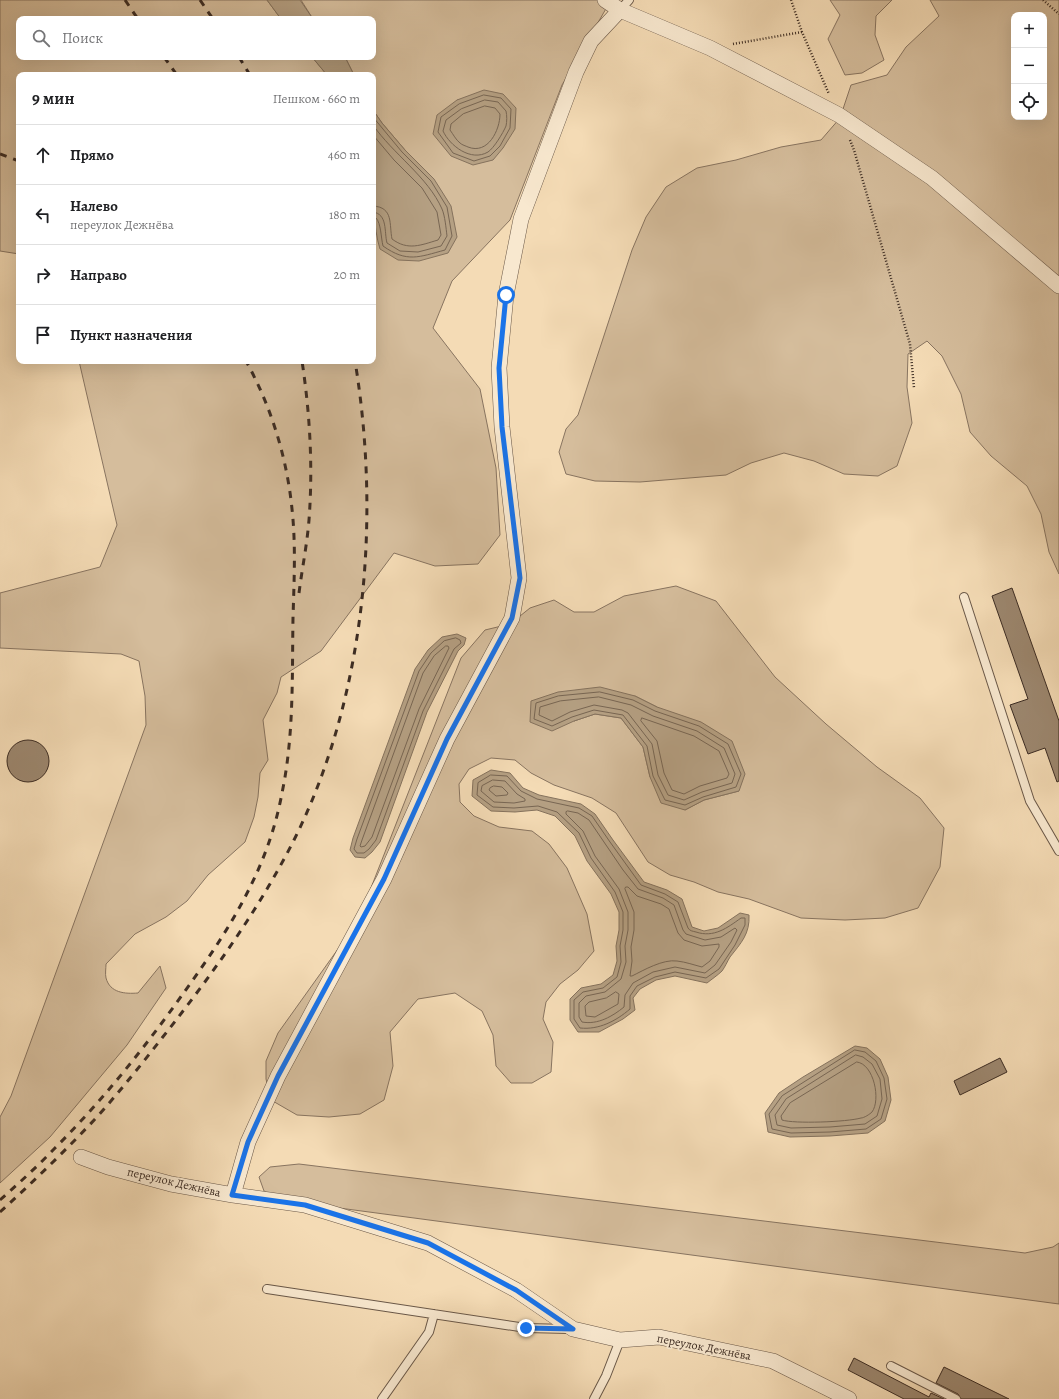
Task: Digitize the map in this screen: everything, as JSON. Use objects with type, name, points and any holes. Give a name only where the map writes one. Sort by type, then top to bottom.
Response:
[{"type":"street","points":[[605,0],[624,5],[839,115],[932,178],[1059,286]]},
{"type":"street","points":[[232,1195],[248,1142],[278,1076],[384,879],[447,739],[512,618],[520,578],[502,427],[499,368],[506,295],[521,219],[576,72],[591,41],[624,5]]},
{"type":"street","name":"переулок Дежнёва","points":[[81,1157],[108,1167],[171,1184],[232,1195],[305,1205],[428,1243],[516,1290],[573,1329],[620,1340],[659,1337],[773,1361],[849,1399]]},
{"type":"lane","points":[[964,597],[1030,801],[1059,851]]},
{"type":"lane","points":[[267,1289],[526,1328],[573,1329]]},
{"type":"lane","points":[[382,1399],[429,1332],[434,1314]]},
{"type":"lane","points":[[594,1399],[606,1376],[620,1340]]},
{"type":"lane","points":[[891,1366],[956,1399]]},
{"type":"path","points":[[791,0],[802,32],[829,94]]},
{"type":"path","points":[[1043,0],[1059,14]]},
{"type":"path","points":[[733,44],[802,32]]},
{"type":"path","points":[[848,136],[854,150],[910,344],[914,388]]},
{"type":"shaded area","points":[[0,0],[267,0],[279,16],[16,16],[16,60],[314,60],[324,72],[16,72],[16,254],[0,251]]},
{"type":"shaded area","points":[[301,0],[611,0],[562,85],[510,220],[452,281],[433,328],[480,389],[496,468],[500,535],[478,564],[435,566],[394,553],[321,651],[281,677],[277,693],[263,720],[268,760],[260,773],[258,797],[254,817],[245,842],[208,875],[187,901],[166,917],[135,934],[106,964],[106,976],[108,983],[114,990],[119,992],[138,993],[160,966],[166,988],[127,1045],[50,1137],[0,1183],[0,1117],[11,1096],[146,725],[145,696],[139,661],[121,654],[0,648],[0,593],[100,567],[117,525],[80,364],[376,364],[376,235],[434,179],[405,150],[376,114],[376,72],[352,72],[346,60],[376,60],[376,16],[311,16]],"holes":[[[463,99],[503,148],[457,100]]]},
{"type":"shaded area","points":[[830,0],[892,0],[876,16],[875,35],[884,60],[862,73],[845,75],[828,39],[840,15]]},
{"type":"shaded area","points":[[930,0],[1059,0],[1059,574],[1049,552],[1041,514],[1027,486],[991,456],[970,432],[961,394],[942,356],[927,341],[908,354],[907,387],[912,423],[897,466],[878,476],[844,474],[814,461],[784,453],[751,463],[726,475],[640,482],[595,481],[566,474],[559,452],[566,429],[578,415],[632,250],[646,217],[666,187],[697,168],[736,160],[781,147],[821,140],[840,118],[851,85],[887,75],[906,47],[939,16]]},
{"type":"shaded area","points":[[676,586],[716,601],[775,677],[826,724],[877,767],[920,798],[944,828],[940,867],[918,908],[885,918],[845,920],[801,918],[749,899],[718,892],[694,882],[670,875],[648,862],[616,813],[592,798],[554,785],[531,773],[515,760],[491,758],[469,769],[459,784],[460,802],[474,816],[499,827],[532,831],[549,844],[567,868],[587,914],[594,951],[578,970],[560,984],[546,1002],[543,1019],[553,1042],[551,1072],[532,1083],[511,1083],[496,1066],[493,1035],[482,1011],[455,993],[418,999],[390,1032],[393,1066],[384,1100],[360,1114],[329,1117],[297,1115],[271,1100],[266,1079],[266,1061],[278,1033],[358,921],[461,658],[485,630],[510,624],[530,608],[554,600],[574,612],[594,612],[624,596]],"holes":[[[635,696],[657,707],[739,791],[704,800],[685,810],[650,777],[643,747],[621,718],[595,714],[574,721]]]},
{"type":"shaded area","points":[[299,1164],[1025,1253],[1053,1247],[1059,1243],[1059,1304],[279,1200],[264,1191],[259,1177],[270,1167]]},
{"type":"water","points":[[267,0],[300,0],[311,16],[279,16]]},
{"type":"water","points":[[314,60],[346,60],[352,72],[324,72]]},
{"type":"water","points":[[484,90],[503,94],[516,108],[515,129],[503,148],[493,160],[473,165],[451,156],[433,134],[437,115],[457,100]]},
{"type":"water","points":[[376,114],[405,150],[434,179],[451,206],[457,237],[448,253],[419,261],[398,260],[380,249],[376,230]]},
{"type":"water","points":[[457,634],[466,638],[464,645],[458,651],[427,712],[380,842],[365,858],[355,857],[350,850],[353,838],[415,669],[428,650],[442,637]]},
{"type":"water","points":[[600,687],[635,696],[657,707],[701,722],[732,741],[745,774],[739,791],[704,800],[685,810],[661,803],[650,777],[643,747],[621,718],[595,714],[574,721],[552,731],[530,722],[531,701],[558,692]]},
{"type":"water","points":[[491,770],[510,773],[523,788],[539,795],[581,804],[595,814],[644,882],[667,890],[682,899],[692,927],[704,931],[718,928],[740,913],[749,915],[748,928],[744,938],[722,971],[707,983],[675,976],[656,980],[640,989],[633,998],[635,1010],[623,1019],[599,1032],[578,1032],[570,1020],[570,999],[581,988],[601,984],[613,975],[617,961],[616,946],[619,930],[619,912],[611,894],[587,861],[575,836],[555,816],[537,810],[515,812],[491,811],[472,796],[473,780]]},
{"type":"water","points":[[855,1046],[867,1048],[880,1059],[888,1077],[891,1100],[885,1121],[868,1133],[790,1137],[768,1132],[765,1113],[779,1093]]},
{"type":"building","points":[[1012,588],[1059,721],[1059,781],[1057,782],[1045,748],[1028,754],[1010,705],[1028,699],[992,596]]},
{"type":"building","points":[[24,740],[32,740],[40,743],[46,749],[49,761],[46,773],[40,779],[32,782],[24,782],[16,779],[10,773],[7,765],[7,757],[10,749],[16,743]]},
{"type":"building","points":[[1000,1058],[1007,1072],[960,1095],[954,1081]]},
{"type":"building","points":[[854,1358],[929,1397],[931,1393],[944,1399],[904,1399],[848,1370]]},
{"type":"building","points":[[944,1367],[1009,1399],[961,1399],[958,1394],[936,1383]]},
{"type":"railway","points":[[125,0],[136,16]]},
{"type":"railway","points":[[200,0],[211,16]]},
{"type":"railway","points":[[166,60],[175,72]]},
{"type":"railway","points":[[241,60],[248,72]]},
{"type":"railway","points":[[0,154],[16,160]]},
{"type":"railway","points":[[0,1200],[73,1130],[123,1072],[170,1012],[217,945],[245,898],[257,873],[276,821],[289,750],[292,684],[294,536],[290,490],[282,452],[263,396],[248,364]]},
{"type":"railway","points":[[299,593],[308,529],[311,480],[309,421],[302,364]]},
{"type":"railway","points":[[0,1212],[49,1166],[97,1117],[138,1068],[216,967],[249,918],[280,866],[294,840],[318,785],[338,727],[352,667],[361,606],[366,544],[367,482],[363,421],[355,364]]},
{"type":"route","points":[[506,295],[499,368],[502,427],[520,578],[512,618],[447,739],[384,879],[278,1076],[248,1142],[232,1195],[305,1205],[428,1243],[516,1290],[573,1329],[526,1328]]}]
